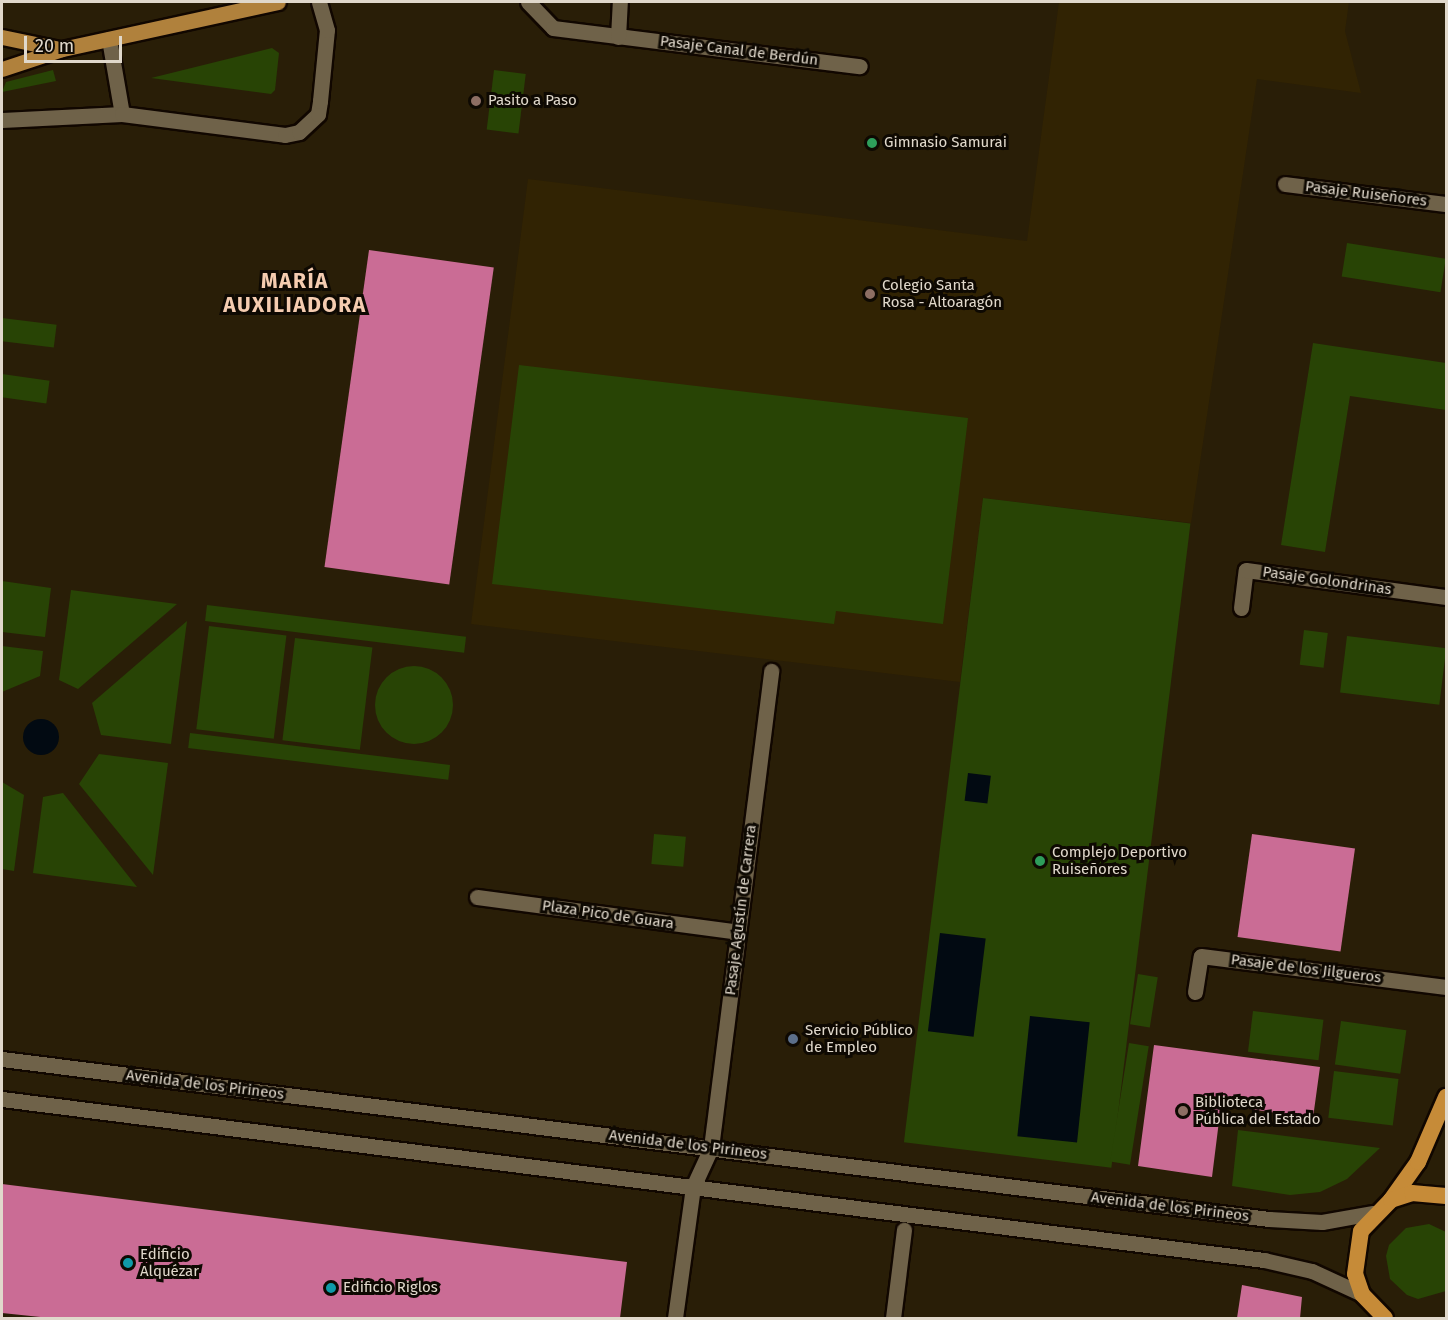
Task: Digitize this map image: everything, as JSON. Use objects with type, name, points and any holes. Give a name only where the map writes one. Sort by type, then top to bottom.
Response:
[{"type":"highway","points":[[1380,1316],[1362,1294],[1354,1252],[1373,1213],[1390,1200],[1418,1162],[1446,1097]]},
{"type":"highway","points":[[1390,1200],[1412,1192],[1446,1196]]},
{"type":"main road","points":[[2,69],[62,49],[278,2]]},
{"type":"main road","points":[[2,37],[62,49]]},
{"type":"street","points":[[2,120],[122,114],[285,135],[299,132],[318,114],[321,101],[327,30],[320,2]]},
{"type":"street","name":"Pasaje Canal de Berdún","points":[[528,2],[553,28],[860,66]]},
{"type":"street","points":[[618,37],[620,2]]},
{"type":"street","points":[[110,39],[122,114]]},
{"type":"street","name":"Pasaje Ruiseñores","points":[[1285,184],[1446,204]]},
{"type":"street","name":"Pasaje Golondrinas","points":[[1240,608],[1246,570],[1446,597]]},
{"type":"street","name":"Pasaje Agustín de Carrera","points":[[675,1318],[693,1187],[711,1148],[771,671]]},
{"type":"street","name":"Plaza Pico de Guara","points":[[477,897],[738,932]]},
{"type":"street","name":"Pasaje de los Jilgueros","points":[[1196,992],[1201,956],[1446,987]]},
{"type":"street","name":"Avenida de los Pirineos","points":[[2,1059],[1300,1222],[1344,1220],[1373,1213]]},
{"type":"street","points":[[2,1099],[1264,1260],[1312,1271],[1362,1294]]},
{"type":"street","points":[[893,1318],[904,1230]]},
{"type":"shaded area","name":"Colegio Santa Rosa - Altoaragón","points":[[1059,2],[1349,2],[1345,31],[1361,93],[1257,79],[1191,523],[983,498],[960,682],[471,624],[528,179],[1027,241]]},
{"type":"shaded area","points":[[41,719],[54,724],[59,737],[54,750],[41,755],[28,750],[23,737],[28,724]]},
{"type":"shaded area","points":[[968,773],[991,776],[987,804],[965,801]]},
{"type":"shaded area","points":[[940,933],[986,939],[974,1037],[928,1031]]},
{"type":"shaded area","points":[[1030,1016],[1090,1022],[1077,1143],[1017,1136]]},
{"type":"green space","points":[[272,48],[279,53],[275,90],[271,94],[151,78]]},
{"type":"green space","points":[[53,70],[56,81],[2,92],[6,82]]},
{"type":"green space","points":[[494,70],[526,74],[518,133],[487,130]]},
{"type":"green space","points":[[1347,243],[1446,259],[1440,292],[1342,277]]},
{"type":"green space","points":[[2,318],[57,325],[54,348],[2,341]]},
{"type":"green space","points":[[1313,343],[1446,363],[1446,410],[1350,396],[1325,552],[1281,545]]},
{"type":"green space","points":[[519,365],[968,418],[943,624],[836,611],[834,624],[492,584]]},
{"type":"green space","points":[[2,374],[50,381],[46,403],[2,397]]},
{"type":"green space","name":"Complejo Deportivo Ruiseñores","points":[[983,498],[1190,523],[1111,1168],[904,1142]]},
{"type":"green space","points":[[2,581],[51,588],[45,637],[2,632]]},
{"type":"green space","points":[[71,590],[177,604],[78,689],[59,680]]},
{"type":"green space","points":[[207,605],[466,637],[464,653],[205,621]]},
{"type":"green space","points":[[187,621],[171,744],[101,735],[92,703]]},
{"type":"green space","points":[[209,626],[286,636],[274,739],[196,729]]},
{"type":"green space","points":[[1304,630],[1328,633],[1324,668],[1300,665]]},
{"type":"green space","points":[[1347,636],[1446,648],[1439,705],[1340,693]]},
{"type":"green space","points":[[295,638],[372,648],[360,750],[282,740]]},
{"type":"green space","points":[[2,646],[43,651],[40,676],[2,692]]},
{"type":"green space","points":[[414,666],[429,669],[441,678],[450,690],[453,705],[450,720],[441,732],[429,741],[414,744],[399,741],[387,732],[378,720],[375,705],[378,690],[387,678],[399,669]]},
{"type":"green space","points":[[190,733],[450,765],[448,780],[188,748]]},
{"type":"green space","points":[[99,754],[168,763],[153,875],[79,784]]},
{"type":"green space","points":[[2,782],[24,795],[14,871],[2,869]]},
{"type":"green space","points":[[63,793],[137,887],[33,873],[43,797]]},
{"type":"green space","points":[[654,834],[686,837],[683,867],[651,864]]},
{"type":"green space","points":[[1138,974],[1158,977],[1150,1028],[1130,1024]]},
{"type":"green space","points":[[1253,1011],[1323,1020],[1318,1060],[1248,1052]]},
{"type":"green space","points":[[1341,1021],[1406,1030],[1400,1074],[1335,1065]]},
{"type":"green space","points":[[1129,1043],[1149,1046],[1130,1165],[1110,1162]]},
{"type":"green space","points":[[1334,1071],[1399,1079],[1393,1126],[1328,1118]]},
{"type":"green space","points":[[1238,1130],[1380,1148],[1347,1179],[1320,1192],[1290,1195],[1232,1186]]},
{"type":"green space","points":[[1429,1224],[1446,1232],[1446,1291],[1418,1299],[1407,1295],[1390,1279],[1386,1256],[1389,1245],[1406,1228]]},
{"type":"building","points":[[369,250],[494,268],[449,584],[324,567]]},
{"type":"building","points":[[1252,834],[1355,848],[1341,951],[1238,937]]},
{"type":"building","name":"Biblioteca Pública del Estado","points":[[1154,1045],[1320,1067],[1313,1118],[1221,1105],[1212,1177],[1138,1166]]},
{"type":"building","points":[[2,1184],[627,1262],[620,1318],[50,1318],[2,1313]]},
{"type":"building","points":[[1242,1285],[1302,1297],[1300,1318],[1237,1318]]},
{"type":"place","name":"Pasito a Paso","points":[[476,101]]},
{"type":"place","name":"Gimnasio Samurai","points":[[872,143]]},
{"type":"place","name":"Colegio Santa Rosa - Altoaragón","points":[[870,294]]},
{"type":"place","name":"Complejo Deportivo Ruiseñores","points":[[1040,861]]},
{"type":"place","name":"Servicio Público de Empleo","points":[[793,1039]]},
{"type":"place","name":"Biblioteca Pública del Estado","points":[[1183,1111]]},
{"type":"place","name":"Edificio Alquézar","points":[[128,1263]]},
{"type":"place","name":"Edificio Riglos","points":[[331,1288]]},
{"type":"district","name":"MARÍA AUXILIADORA","points":[[295,293]]}]
